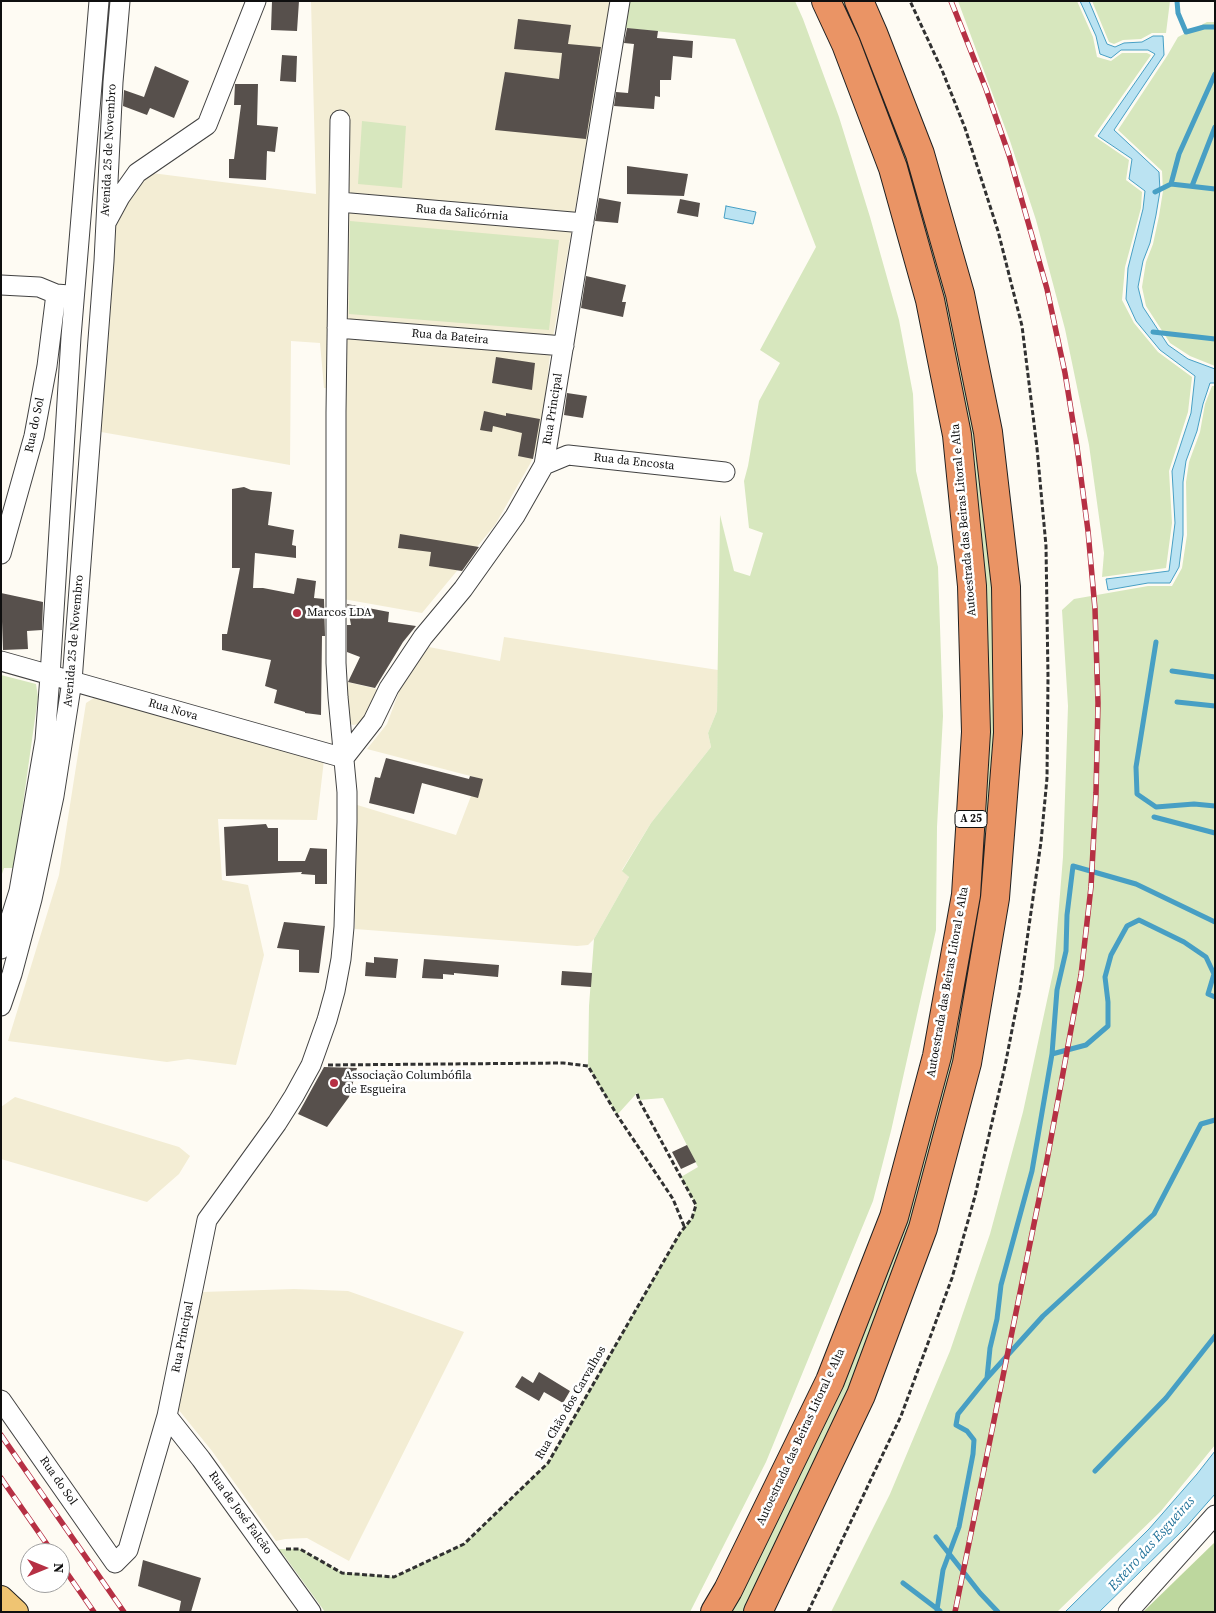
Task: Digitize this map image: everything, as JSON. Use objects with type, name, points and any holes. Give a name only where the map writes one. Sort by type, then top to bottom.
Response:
[{"type":"highway","name":"Autoestrada das Beiras Litoral e Alta","points":[[715,1612],[728,1590],[830,1381],[894,1217],[937,1056],[966,895],[976,732],[972,586],[957,435],[930,300],[893,168],[846,44],[826,1]]},
{"type":"highway","name":"A 25","points":[[758,1612],[861,1395],[923,1228],[967,1063],[995,898],[1008,733],[1006,587],[986,423],[960,294],[920,154],[859,1]]},
{"type":"main road","points":[[1,1598],[16,1612]]},
{"type":"street","name":"Avenida 25 de Novembro","points":[[1,949],[19,891],[45,740],[75,296],[93,62],[100,1]]},
{"type":"street","name":"Avenida 25 de Novembro","points":[[1,1006],[12,974],[32,899],[54,796],[72,681],[106,224],[112,82],[120,1]]},
{"type":"street","points":[[106,224],[120,197],[137,173],[207,125],[256,1]]},
{"type":"street","name":"Rua Principal","points":[[344,758],[373,721],[389,688],[423,637],[463,589],[515,516],[544,465],[620,1]]},
{"type":"street","name":"Rua Principal","points":[[116,1563],[128,1550],[167,1416],[207,1220],[277,1123],[311,1065],[327,1020],[341,959],[347,822],[336,663],[340,120]]},
{"type":"street","name":"Rua da Salicórnia","points":[[339,202],[584,224]]},
{"type":"street","points":[[1,285],[39,287],[56,294],[101,298]]},
{"type":"street","points":[[1,298],[38,300],[56,294]]},
{"type":"street","name":"Rua do Sol","points":[[1,554],[34,436],[47,366],[56,294]]},
{"type":"street","name":"Rua da Bateira","points":[[337,328],[564,346]]},
{"type":"street","name":"Rua da Encosta","points":[[544,465],[568,455],[725,472]]},
{"type":"street","name":"Rua Nova","points":[[1,661],[344,758]]},
{"type":"street","name":"Rua do Sol","points":[[1,1400],[116,1563]]},
{"type":"street","name":"Rua de José Falcão","points":[[167,1416],[201,1459],[311,1612]]},
{"type":"street","points":[[1128,1612],[1215,1515]]},
{"type":"path","points":[[311,1065],[563,1063],[588,1066],[616,1115],[673,1199],[684,1226]]},
{"type":"path","name":"Rua Chão dos Carvalhos","points":[[268,1552],[276,1549],[300,1549],[342,1572],[394,1577],[464,1544],[548,1464],[684,1226],[692,1218],[696,1205],[637,1093]]},
{"type":"shaded area","points":[[311,1],[611,1],[550,355],[541,439],[530,464],[495,525],[422,613],[343,599],[345,390],[324,388],[320,343],[291,341],[290,465],[101,432],[116,214],[144,172],[316,194]]},
{"type":"shaded area","points":[[504,637],[718,670],[717,711],[708,733],[711,747],[651,823],[622,870],[629,877],[594,939],[588,945],[577,946],[355,929],[354,804],[456,835],[478,778],[367,749],[387,724],[404,678],[429,647],[500,661]]},
{"type":"shaded area","points":[[347,682],[377,689],[364,722],[359,724],[353,725],[346,722]]},
{"type":"shaded area","points":[[97,696],[324,760],[317,820],[218,819],[222,880],[248,885],[264,955],[236,1065],[188,1059],[167,1062],[8,1041],[59,875],[86,703]]},
{"type":"shaded area","points":[[15,1097],[179,1147],[190,1156],[179,1174],[147,1202],[1,1159],[1,1107]]},
{"type":"shaded area","points":[[294,1289],[348,1291],[464,1332],[349,1561],[307,1538],[276,1541],[212,1451],[178,1409],[202,1292]]},
{"type":"green space","points":[[627,1],[795,1],[839,117],[899,320],[913,394],[916,471],[938,567],[943,716],[937,827],[936,930],[891,1131],[873,1201],[766,1462],[690,1612],[325,1612],[283,1554],[276,1549],[300,1549],[343,1573],[394,1577],[464,1544],[548,1463],[680,1233],[692,1218],[696,1205],[681,1177],[698,1167],[663,1098],[639,1100],[637,1093],[617,1115],[588,1066],[589,1006],[594,939],[629,877],[622,871],[651,823],[711,747],[708,733],[717,711],[720,515],[734,571],[750,576],[763,533],[749,528],[744,481],[759,401],[780,363],[760,350],[816,247],[735,39],[624,28]]},
{"type":"green space","points":[[837,1],[848,1],[880,76],[936,242],[977,438],[992,573],[997,706],[992,812],[969,1002],[923,1189],[876,1324],[839,1413],[783,1535],[744,1612],[727,1612],[948,1052],[976,501]]},
{"type":"green space","points":[[958,1],[1077,1],[1093,37],[1097,57],[1111,61],[1122,53],[1147,53],[1151,55],[1094,136],[1129,160],[1126,180],[1142,192],[1141,208],[1125,267],[1122,300],[1134,323],[1158,352],[1192,377],[1188,412],[1169,471],[1172,523],[1166,568],[1102,577],[1104,553],[1089,445],[1065,329],[1036,220],[1010,141]]},
{"type":"green space","points":[[1092,1],[1170,1],[1166,33],[1152,33],[1141,39],[1123,40],[1114,44],[1109,42]]},
{"type":"green space","points":[[1207,22],[1215,22],[1215,366],[1190,356],[1170,343],[1146,306],[1142,287],[1146,262],[1153,244],[1159,216],[1163,191],[1162,171],[1118,130],[1178,37]]},
{"type":"green space","points":[[362,121],[406,126],[402,188],[358,184]]},
{"type":"green space","points":[[350,221],[559,240],[549,330],[349,314]]},
{"type":"green space","points":[[1212,386],[1215,386],[1215,1445],[1161,1511],[1057,1612],[831,1612],[890,1494],[950,1351],[990,1234],[1023,1112],[1054,968],[1063,857],[1068,706],[1062,610],[1074,599],[1148,586],[1172,586],[1182,568],[1187,535],[1186,482],[1189,462],[1200,432],[1205,404]]},
{"type":"green space","points":[[1,675],[36,684],[38,697],[14,868],[4,868],[1,877]]},
{"type":"green space","points":[[1215,1542],[1215,1612],[1143,1612]]},
{"type":"water","points":[[1080,1],[1089,1],[1107,44],[1115,47],[1124,43],[1142,42],[1153,36],[1163,36],[1164,55],[1114,130],[1159,172],[1160,191],[1156,215],[1138,287],[1143,307],[1168,345],[1188,359],[1215,369],[1215,383],[1210,383],[1197,431],[1186,461],[1183,482],[1183,535],[1179,567],[1170,583],[1148,583],[1108,590],[1106,579],[1169,571],[1175,523],[1172,471],[1191,413],[1195,376],[1160,350],[1136,321],[1126,299],[1128,268],[1143,209],[1145,191],[1129,179],[1132,159],[1098,136],[1155,54],[1148,50],[1121,50],[1111,58],[1100,54],[1096,36]]},
{"type":"water","points":[[726,206],[756,212],[753,224],[724,218]]},
{"type":"water","name":"Esteiro das Esgueiras","points":[[1215,1451],[1215,1494],[1185,1528],[1099,1612],[1065,1612],[1149,1529]]},
{"type":"building","points":[[272,1],[299,1],[297,31],[271,30]]},
{"type":"building","points":[[518,19],[571,25],[568,44],[601,47],[586,139],[495,130],[505,72],[559,79],[562,53],[514,49]]},
{"type":"building","points":[[627,28],[658,31],[657,38],[693,41],[692,58],[673,56],[671,80],[660,80],[660,97],[655,96],[654,109],[614,106],[616,92],[628,93],[634,44],[624,43]]},
{"type":"building","points":[[282,55],[297,56],[296,82],[280,81]]},
{"type":"building","points":[[155,66],[189,81],[174,118],[150,108],[147,115],[123,106],[124,90],[144,97]]},
{"type":"building","points":[[235,84],[258,84],[257,125],[278,127],[275,152],[267,151],[266,180],[229,178],[229,159],[234,159],[241,105],[234,105]]},
{"type":"building","points":[[627,166],[688,174],[684,196],[627,194]]},
{"type":"building","points":[[599,198],[621,202],[618,223],[595,221]]},
{"type":"building","points":[[680,199],[700,203],[698,217],[677,213]]},
{"type":"building","points":[[586,276],[626,285],[622,302],[626,302],[623,317],[581,308]]},
{"type":"building","points":[[496,357],[535,363],[532,390],[492,383]]},
{"type":"building","points":[[567,393],[587,396],[583,418],[564,415]]},
{"type":"building","points":[[484,411],[506,416],[506,413],[540,419],[533,459],[518,456],[522,433],[493,426],[492,432],[480,430]]},
{"type":"building","points":[[244,487],[251,490],[272,492],[268,525],[294,530],[292,545],[296,546],[296,558],[255,553],[253,588],[294,594],[297,578],[316,581],[314,598],[324,599],[325,636],[322,636],[321,715],[305,713],[274,703],[277,690],[265,686],[271,660],[222,650],[222,634],[227,634],[240,568],[232,568],[232,489]]},
{"type":"building","points":[[400,534],[479,547],[462,571],[429,566],[431,552],[398,548]]},
{"type":"building","points":[[1,593],[43,602],[42,630],[27,631],[28,649],[3,650]]},
{"type":"building","points":[[347,604],[389,612],[388,622],[416,626],[403,642],[375,688],[348,682],[360,657],[347,652],[347,625],[351,625]]},
{"type":"building","points":[[386,758],[469,779],[470,776],[483,779],[478,798],[422,783],[414,814],[369,803],[375,777],[380,778]]},
{"type":"building","points":[[266,824],[268,828],[278,828],[278,861],[305,861],[310,848],[327,849],[327,884],[315,884],[315,875],[301,874],[302,872],[226,876],[224,827]]},
{"type":"building","points":[[284,922],[325,926],[319,973],[299,972],[299,950],[277,948]]},
{"type":"building","points":[[374,957],[398,959],[396,978],[365,976],[366,962],[374,963]]},
{"type":"building","points":[[424,959],[499,965],[498,977],[454,973],[454,975],[443,974],[443,979],[422,978]]},
{"type":"building","points":[[562,971],[592,973],[591,987],[561,985]]},
{"type":"building","name":"Associação Columbófila de Esgueira","points":[[324,1067],[357,1068],[349,1097],[327,1127],[298,1114]]},
{"type":"building","points":[[687,1145],[696,1162],[681,1169],[672,1152]]},
{"type":"building","points":[[539,1372],[570,1391],[563,1403],[544,1392],[539,1401],[515,1387],[522,1376],[533,1383]]},
{"type":"building","points":[[143,1560],[201,1578],[191,1612],[179,1612],[181,1601],[138,1586]]},
{"type":"waterway","points":[[1177,1],[1178,13],[1186,32],[1204,27],[1215,27]]},
{"type":"waterway","points":[[1171,184],[1179,154],[1215,74]]},
{"type":"waterway","points":[[1192,186],[1215,127]]},
{"type":"waterway","points":[[1155,192],[1171,184],[1215,189]]},
{"type":"waterway","points":[[1153,332],[1215,339]]},
{"type":"waterway","points":[[1156,642],[1136,767],[1137,794],[1156,807],[1194,804],[1215,806]]},
{"type":"waterway","points":[[1172,671],[1215,677]]},
{"type":"waterway","points":[[1177,702],[1215,706]]},
{"type":"waterway","points":[[1154,817],[1215,833]]},
{"type":"waterway","points":[[1052,1054],[1057,990],[1066,951],[1067,915],[1073,866],[1136,884],[1215,922]]},
{"type":"waterway","points":[[987,1378],[1001,1285],[1032,1171],[1052,1054],[1086,1045],[1108,1026],[1105,977],[1111,955],[1127,926],[1139,920],[1184,942],[1206,957],[1214,974],[1208,994],[1215,997]]},
{"type":"waterway","points":[[937,1610],[943,1570],[959,1527],[973,1454],[974,1440],[967,1431],[956,1425],[958,1414],[987,1378],[1043,1316],[1154,1214],[1201,1124],[1215,1120]]},
{"type":"waterway","points":[[1095,1471],[1166,1398],[1215,1336]]},
{"type":"waterway","points":[[936,1537],[980,1593],[998,1612]]},
{"type":"waterway","points":[[903,1583],[940,1611]]},
{"type":"railway","points":[[951,1],[986,89],[1009,155],[1047,289],[1065,373],[1088,531],[1095,609],[1098,703],[1091,887],[1081,975],[1047,1160],[955,1612]]},
{"type":"railway","points":[[1,1435],[124,1612]]},
{"type":"railway","points":[[1,1478],[46,1543]]},
{"type":"railway","points":[[70,1577],[94,1612]]},
{"type":"place","name":"Marcos LDA","points":[[297,613]]},
{"type":"place","name":"Associação Columbófila de Esgueira","points":[[334,1083]]}]
